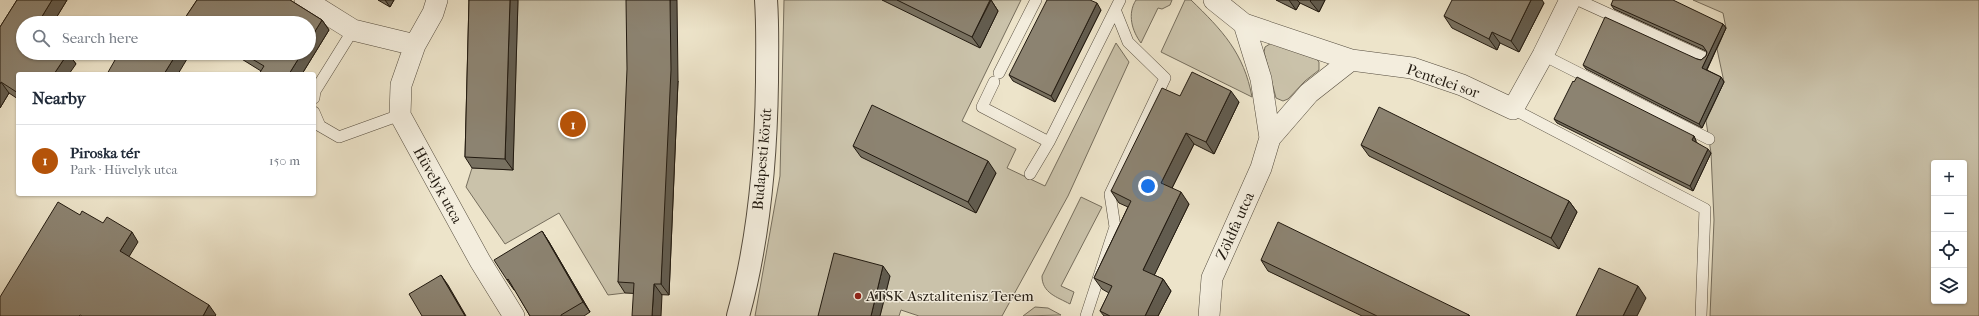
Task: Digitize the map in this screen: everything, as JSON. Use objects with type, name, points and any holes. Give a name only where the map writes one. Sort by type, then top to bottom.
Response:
[{"type":"street","points":[[305,0],[353,30],[416,45]]},
{"type":"street","points":[[400,115],[401,85],[416,45],[433,13],[437,0]]},
{"type":"street","name":"Budapesti körút","points":[[738,316],[745,292],[758,209],[766,131],[768,22],[766,0]]},
{"type":"street","name":"Pentelei sor","points":[[1214,0],[1244,24],[1351,60],[1412,68],[1462,85],[1514,109]]},
{"type":"street","points":[[1514,109],[1570,0]]},
{"type":"street","name":"Zöldfa utca","points":[[1244,24],[1261,80],[1270,138]]},
{"type":"street","name":"Zöldfa utca","points":[[1209,316],[1212,278],[1261,168],[1270,138],[1309,93],[1351,60]]},
{"type":"street","name":"Hüvelyk utca","points":[[400,115],[477,254],[514,316]]},
{"type":"lane","points":[[1036,0],[982,107],[1049,142]]},
{"type":"lane","points":[[1578,0],[1703,57]]},
{"type":"lane","points":[[1030,174],[1049,142],[1118,3]]},
{"type":"lane","points":[[1086,316],[1115,227],[1110,194],[1165,78],[1128,42],[1118,3]]},
{"type":"lane","points":[[316,90],[353,30]]},
{"type":"lane","points":[[1543,55],[1709,139]]},
{"type":"lane","points":[[1514,109],[1705,209],[1701,316]]},
{"type":"lane","points":[[316,117],[320,126],[339,137],[400,115]]},
{"type":"shaded area","points":[[518,0],[633,0],[634,80],[625,293],[608,295],[559,213],[505,244],[466,187],[472,168],[513,170]]},
{"type":"shaded area","points":[[784,0],[1021,0],[962,121],[1016,149],[1007,168],[1045,186],[1116,43],[1129,62],[1068,196],[1002,316],[919,316],[901,310],[899,316],[880,316],[890,276],[827,316],[755,316],[780,176]]},
{"type":"shaded area","points":[[1136,0],[1172,0],[1170,5],[1162,9],[1158,8],[1141,43],[1133,28],[1131,17],[1133,5]]},
{"type":"shaded area","points":[[1185,0],[1191,0],[1222,32],[1230,43],[1243,68],[1252,97],[1161,52]]},
{"type":"shaded area","points":[[1693,0],[1979,0],[1979,316],[1710,316],[1714,220],[1711,153],[1706,121],[1724,82],[1717,49],[1726,28],[1723,13]]},
{"type":"shaded area","points":[[1273,42],[1304,55],[1315,57],[1319,62],[1319,70],[1305,81],[1288,99],[1283,101],[1276,98],[1264,52],[1265,47]]},
{"type":"shaded area","points":[[1081,197],[1102,207],[1061,286],[1074,292],[1070,304],[1055,297],[1047,290],[1042,276]]},
{"type":"shaded area","points":[[1035,307],[1048,308],[1061,315],[1023,316]]},
{"type":"building","points":[[17,0],[52,0],[42,16],[16,16],[16,60],[63,60],[55,72],[16,72],[16,92],[1,82],[0,84],[0,27]]},
{"type":"building","points":[[197,0],[290,0],[316,16],[186,16]]},
{"type":"building","points":[[469,0],[510,0],[505,159],[465,157]]},
{"type":"building","points":[[626,0],[670,0],[671,70],[661,284],[654,284],[652,316],[632,316],[634,283],[618,282],[627,69]]},
{"type":"building","points":[[897,0],[990,0],[972,37]]},
{"type":"building","points":[[1047,0],[1090,0],[1097,3],[1051,96],[1009,75]]},
{"type":"building","points":[[1452,0],[1531,0],[1511,41],[1492,32],[1489,39],[1444,16]]},
{"type":"building","points":[[1613,0],[1673,0],[1723,24],[1702,68],[1721,77],[1699,124],[1583,65],[1605,17],[1697,59],[1701,60],[1706,56],[1707,52],[1703,46],[1611,5]]},
{"type":"building","points":[[316,16],[322,20],[316,30]]},
{"type":"building","points":[[115,60],[173,60],[165,72],[108,72]]},
{"type":"building","points":[[254,60],[298,60],[290,72],[260,72],[264,66]]},
{"type":"building","points":[[1192,72],[1231,91],[1206,142],[1186,133],[1161,183],[1181,192],[1143,270],[1163,279],[1145,316],[1110,316],[1100,311],[1112,286],[1094,278],[1131,201],[1111,191],[1162,88],[1180,96]]},
{"type":"building","points":[[1577,77],[1694,136],[1692,140],[1708,149],[1690,186],[1554,119],[1573,81],[1574,82]]},
{"type":"building","points":[[872,105],[988,161],[968,202],[853,146]]},
{"type":"building","points":[[1379,107],[1569,201],[1551,238],[1361,145]]},
{"type":"building","points":[[58,202],[80,215],[82,211],[103,223],[107,217],[132,232],[120,251],[209,305],[203,316],[0,316],[0,297]]},
{"type":"building","points":[[1278,222],[1469,315],[1377,316],[1261,260]]},
{"type":"building","points":[[542,231],[583,302],[561,316],[530,316],[508,279],[507,280],[494,260]]},
{"type":"building","name":"ATSK Asztalitenisz Terem","points":[[834,253],[883,266],[871,316],[818,316]]},
{"type":"building","points":[[1599,268],[1638,286],[1623,316],[1576,316]]},
{"type":"building","points":[[441,275],[465,316],[422,316],[409,294]]},
{"type":"place","name":"Piroska tér","points":[[573,124]]},
{"type":"place","name":"ATSK Asztalitenisz Terem","points":[[858,296]]}]
